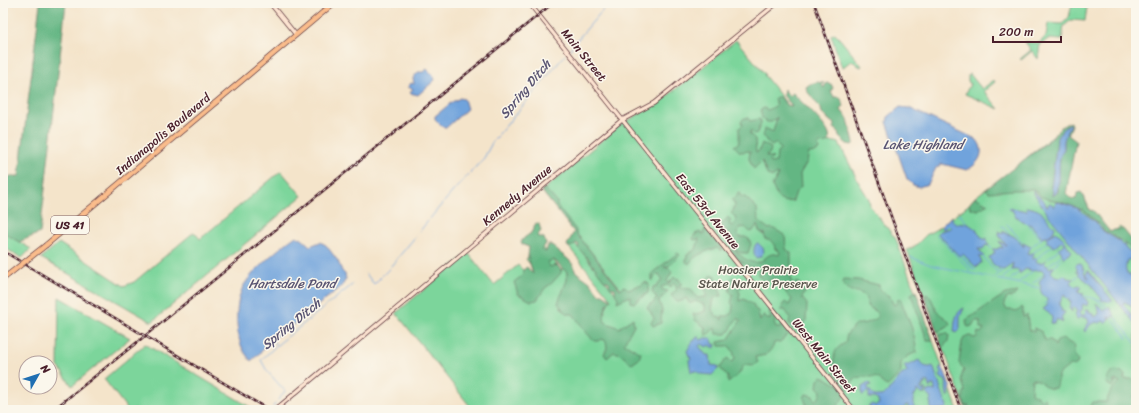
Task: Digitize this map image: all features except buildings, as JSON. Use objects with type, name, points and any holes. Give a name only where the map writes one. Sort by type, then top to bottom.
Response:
[{"type":"highway","name":"Indianapolis Boulevard","points":[[3,279],[46,245],[334,3]]},
{"type":"street","points":[[270,3],[296,35]]},
{"type":"street","name":"Main Street","points":[[529,3],[622,120]]},
{"type":"street","name":"Kennedy Avenue","points":[[275,410],[622,120],[654,103],[777,3]]},
{"type":"street","name":"East 53rd Avenue","points":[[622,120],[778,315]]},
{"type":"street","name":"West Main Street","points":[[778,315],[854,410]]},
{"type":"green space","points":[[40,3],[66,3],[40,233],[19,242],[3,232],[3,180],[5,177],[19,176]]},
{"type":"green space","points":[[1087,3],[1092,3],[1087,7],[1085,21],[1071,20],[1064,26],[1062,40],[1048,39],[1040,45],[1038,59],[1032,51],[1021,60],[1020,59],[1031,50],[1025,42],[1039,43],[1046,36],[1048,23],[1062,24],[1069,17],[1072,4],[1085,5]]},
{"type":"green space","points":[[835,33],[862,66],[861,67],[852,60],[842,68],[831,35]]},
{"type":"green space","name":"Hoosier Prairie State Nature Preserve","points":[[736,40],[765,74],[764,75],[819,144],[831,142],[839,143],[859,183],[869,199],[870,206],[896,239],[958,410],[473,410],[396,313],[468,253],[494,285],[518,265],[523,272],[545,288],[547,286],[526,259],[542,246],[561,270],[564,269],[567,272],[567,277],[605,313],[607,304],[611,299],[568,246],[573,241],[620,299],[626,295],[542,191],[620,125],[660,102]]},
{"type":"green space","points":[[970,74],[982,89],[994,80],[995,82],[984,91],[999,109],[965,94],[970,84],[968,81],[968,75]]},
{"type":"green space","points":[[817,82],[824,83],[822,85],[824,88],[826,83],[831,84],[833,88],[831,91],[834,97],[840,97],[844,106],[841,110],[848,119],[854,143],[852,145],[847,144],[839,137],[838,131],[834,128],[834,124],[822,114],[821,109],[807,91],[806,87]]},
{"type":"green space","points":[[784,89],[789,96],[793,93],[824,125],[829,136],[829,142],[818,145],[819,149],[817,152],[809,153],[807,162],[800,174],[801,187],[796,192],[793,201],[788,202],[779,199],[775,193],[772,185],[778,176],[777,174],[773,177],[767,175],[762,161],[754,169],[749,159],[750,151],[740,152],[734,146],[739,143],[739,128],[743,125],[741,122],[744,118],[748,118],[750,121],[760,119],[761,123],[757,133],[754,134],[750,131],[750,134],[755,139],[756,153],[759,151],[762,143],[771,148],[770,153],[766,156],[773,158],[769,161],[770,163],[776,162],[777,153],[780,149],[776,143],[772,146],[767,142],[763,135],[764,129],[773,132],[777,117],[772,122],[767,122],[762,118],[760,110],[764,108],[768,110],[777,105],[774,99],[776,97],[780,97],[786,105],[792,106],[783,95]]},
{"type":"green space","points":[[1071,122],[1072,125],[1068,135],[1076,141],[1066,194],[1070,198],[1076,199],[1077,193],[1081,192],[1089,209],[1091,211],[1093,210],[1110,232],[1123,229],[1136,245],[1136,252],[1114,236],[1104,231],[1102,226],[1083,210],[1042,197],[1034,190],[989,192],[986,189],[1050,140],[1059,129]],"holes":[[[1067,125],[1064,149],[1060,157],[1058,192],[1052,196],[1053,191],[1051,188],[1057,140]]]},
{"type":"green space","points":[[1058,132],[1064,201],[1084,196],[1092,213],[1102,225],[1112,233],[1120,227],[1136,247],[1136,410],[966,410],[907,250],[915,246],[926,235],[940,227],[952,216],[954,217],[959,211],[960,212],[976,198],[975,197],[986,189],[987,190]]},
{"type":"green space","points":[[281,171],[302,196],[152,322],[41,258],[59,243],[124,286],[134,282],[194,232],[200,239]]},
{"type":"green space","points":[[544,188],[557,202],[557,206],[576,230],[576,233],[620,289],[625,286],[629,290],[636,286],[640,286],[645,282],[649,284],[648,293],[634,303],[630,302],[630,296],[617,302],[618,298],[615,294],[615,288],[610,288],[609,282],[604,280],[587,257],[578,248],[579,245],[576,243],[573,246],[568,247],[567,245],[574,232],[541,190]]},
{"type":"green space","points":[[740,193],[741,197],[745,197],[757,208],[758,221],[769,229],[772,228],[785,235],[786,249],[791,253],[791,269],[787,268],[783,270],[786,275],[790,273],[794,284],[797,282],[801,285],[805,292],[802,298],[807,304],[806,321],[799,328],[792,328],[789,323],[790,317],[785,310],[781,310],[785,302],[789,305],[792,299],[779,284],[774,279],[764,282],[758,275],[758,269],[742,262],[729,249],[733,249],[748,261],[755,263],[762,261],[772,254],[779,255],[780,252],[775,249],[774,244],[770,240],[766,240],[764,235],[765,233],[763,234],[759,231],[757,225],[753,231],[750,232],[745,227],[741,227],[737,234],[739,237],[749,239],[751,244],[748,253],[741,253],[735,250],[734,247],[736,243],[728,232],[722,227],[722,224],[728,217],[731,220],[729,224],[732,226],[736,221],[735,217],[731,213],[735,204],[732,199]]},
{"type":"green space","points":[[975,197],[988,204],[978,210],[970,208],[969,204]]},
{"type":"green space","points":[[536,223],[539,224],[541,231],[537,236],[544,238],[546,244],[541,250],[546,252],[548,245],[552,245],[572,263],[575,271],[590,282],[599,294],[603,294],[611,300],[605,311],[605,322],[619,328],[633,318],[634,325],[624,343],[641,353],[639,359],[632,364],[620,354],[614,352],[607,358],[604,354],[607,348],[606,341],[602,339],[594,341],[573,314],[567,314],[563,310],[558,303],[567,280],[567,272],[554,260],[548,262],[550,267],[556,265],[561,269],[561,273],[545,288],[537,300],[531,301],[518,294],[514,282],[523,275],[523,270],[527,267],[533,274],[528,257],[529,247],[523,245],[521,242],[531,233]]},
{"type":"green space","points":[[706,228],[723,250],[719,250],[717,248],[705,252],[694,258],[689,264],[686,262],[687,255],[696,249],[699,239],[694,240],[693,238],[695,234],[700,232],[704,234],[704,230]]},
{"type":"green space","points":[[3,232],[31,249],[22,258],[3,247]]},
{"type":"green space","points":[[678,253],[680,255],[669,266],[664,267],[670,269],[672,272],[667,281],[669,283],[674,277],[676,279],[678,278],[682,284],[679,285],[680,288],[691,289],[697,298],[706,297],[704,281],[712,275],[715,275],[717,285],[722,296],[717,296],[714,299],[712,310],[716,316],[720,317],[722,320],[722,316],[728,316],[732,313],[733,305],[731,303],[733,295],[729,291],[731,286],[729,286],[730,280],[733,277],[735,280],[740,279],[740,283],[745,285],[738,289],[740,293],[739,301],[744,299],[754,305],[754,308],[758,311],[760,321],[764,314],[767,319],[771,319],[769,313],[770,309],[774,314],[774,323],[776,328],[780,328],[782,324],[790,333],[780,342],[774,343],[773,347],[766,355],[755,357],[758,362],[753,366],[744,365],[739,374],[728,383],[728,377],[720,368],[727,358],[732,362],[735,359],[733,351],[729,346],[719,346],[718,342],[728,340],[741,320],[737,319],[727,334],[716,334],[715,328],[706,336],[705,327],[695,320],[693,314],[705,311],[705,305],[695,301],[693,303],[689,303],[686,298],[677,302],[671,295],[677,289],[674,283],[670,287],[667,285],[661,287],[663,290],[668,291],[659,301],[662,310],[661,323],[653,326],[651,323],[654,318],[647,307],[657,298],[652,292],[653,287],[657,286],[662,280],[659,274],[655,275],[652,281],[652,273]]},
{"type":"green space","points":[[843,279],[858,280],[879,285],[880,290],[889,296],[894,305],[900,298],[913,331],[917,352],[908,356],[901,363],[901,372],[888,386],[884,385],[875,377],[856,378],[835,410],[808,410],[804,398],[806,394],[813,396],[815,401],[820,396],[821,391],[817,387],[818,380],[822,376],[838,385],[839,378],[833,368],[834,356],[838,348],[845,343],[847,334],[856,324],[862,324],[878,317],[877,312],[867,306],[867,299],[864,295],[847,289],[842,283]]},
{"type":"green space","points":[[916,291],[933,340],[927,340],[911,294]]},
{"type":"green space","points":[[1017,292],[1014,296],[1007,298],[1004,303],[1006,309],[1011,309],[1017,312],[1022,307],[1023,317],[1027,315],[1029,330],[1034,332],[1034,328],[1042,332],[1045,340],[1051,340],[1055,346],[1057,340],[1064,338],[1075,346],[1074,354],[1078,361],[1077,364],[1074,366],[1070,365],[1058,375],[1058,382],[1055,388],[1048,388],[1039,381],[1032,379],[1031,393],[1041,399],[1044,398],[1046,401],[1043,405],[1031,406],[1023,404],[1023,408],[1019,410],[1015,408],[1013,404],[1009,403],[1005,406],[1009,410],[966,410],[969,405],[966,406],[962,398],[964,397],[963,394],[965,391],[962,380],[964,370],[959,363],[962,342],[968,335],[974,338],[977,337],[978,332],[981,333],[984,329],[980,328],[980,321],[975,321],[972,326],[968,327],[966,320],[1005,294]]},
{"type":"green space","points":[[927,294],[931,298],[938,312],[950,324],[948,327],[937,332],[925,295]]},
{"type":"green space","points":[[59,297],[130,338],[72,386],[58,366]]},
{"type":"green space","points":[[947,333],[949,335],[948,341],[942,349],[938,335]]},
{"type":"green space","points":[[145,344],[255,410],[128,410],[104,379]]},
{"type":"green space","points":[[1115,371],[1122,372],[1125,375],[1124,379],[1136,379],[1136,394],[1132,397],[1136,396],[1136,410],[1088,410],[1092,402],[1107,402],[1110,393],[1120,382],[1115,380],[1113,382],[1116,382],[1112,387],[1106,383],[1111,373]]},
{"type":"water","points":[[427,69],[433,75],[435,80],[418,95],[410,93],[413,89],[408,87],[411,83],[414,84],[413,78],[418,72],[423,72]]},
{"type":"water","points":[[460,98],[464,99],[467,109],[446,128],[444,128],[435,119],[435,116],[452,102]]},
{"type":"water","name":"Lake Highland","points":[[900,107],[909,108],[976,139],[981,148],[978,161],[967,170],[942,164],[936,168],[928,184],[919,187],[913,185],[907,179],[887,122],[888,117]]},
{"type":"water","points":[[1069,124],[1071,125],[1067,131],[1064,141],[1064,149],[1060,157],[1058,189],[1057,193],[1052,196],[1053,191],[1051,188],[1057,140],[1062,130]]},
{"type":"water","points":[[1033,191],[1045,202],[1046,206],[1048,206],[1049,203],[1054,207],[1056,203],[1059,202],[1077,208],[1096,222],[1103,231],[1121,242],[1120,243],[1122,245],[1125,245],[1124,247],[1134,254],[1135,259],[1127,260],[1126,272],[1133,276],[1136,272],[1136,313],[1131,305],[1124,302],[1123,304],[1136,320],[1136,325],[1049,216]]},
{"type":"water","points":[[1010,207],[1027,211],[1026,207],[1040,211],[1055,227],[1054,231],[1049,236],[1042,238],[1031,225],[1016,217],[1012,210],[1008,209]]},
{"type":"water","points":[[951,217],[953,219],[952,221],[956,224],[967,223],[977,230],[984,240],[987,238],[989,246],[986,245],[983,249],[978,249],[984,256],[979,257],[982,263],[977,266],[977,268],[963,254],[959,256],[938,234],[938,232],[951,228],[949,225],[944,229],[942,228],[942,225]]},
{"type":"water","points":[[998,231],[1003,234],[1003,231],[1008,235],[1009,234],[1015,237],[1024,247],[1023,243],[1031,247],[1027,253],[1034,253],[1032,260],[1035,258],[1037,259],[1036,262],[1041,263],[1046,260],[1044,264],[1048,266],[1048,268],[1054,266],[1051,272],[1055,276],[1061,277],[1063,275],[1067,278],[1074,279],[1071,282],[1075,287],[1080,286],[1082,288],[1078,290],[1079,293],[1084,294],[1082,295],[1088,302],[1087,306],[1083,304],[1083,309],[1080,312],[1081,315],[1085,315],[1085,310],[1089,309],[1089,312],[1091,312],[1095,317],[1099,314],[1096,303],[1103,310],[1109,307],[1115,317],[1108,317],[1109,319],[1105,323],[1104,321],[1099,324],[1098,322],[1091,324],[1085,332],[1084,330],[1089,322],[1087,318],[1080,317],[1077,320],[1075,313],[1077,312],[1075,309],[1076,308],[1072,308],[1072,312],[1069,308],[1071,302],[1068,301],[1069,299],[1066,298],[1064,294],[1059,305],[1062,309],[1061,311],[1065,312],[1061,318],[1063,322],[1062,323],[1058,319],[1056,320],[1055,324],[1051,323],[1051,315],[1043,309],[1047,306],[1047,299],[1042,293],[1041,286],[1039,284],[1040,280],[1044,276],[1044,272],[1040,270],[1037,271],[1036,269],[1033,271],[1026,269],[1019,274],[1019,270],[1012,270],[1013,263],[1004,270],[991,262],[989,257],[995,252],[992,249],[998,249],[999,247],[1003,248],[999,241],[1006,245],[1000,237]]},
{"type":"water","points":[[1055,232],[1064,239],[1072,251],[1064,258],[1059,248],[1064,244],[1062,241],[1055,247],[1047,242],[1047,238]]},
{"type":"water","name":"Hartsdale Pond","points":[[296,236],[310,246],[320,242],[326,245],[338,261],[346,279],[342,286],[288,329],[283,331],[265,345],[262,351],[251,361],[242,347],[238,331],[237,315],[241,291],[248,279],[261,265]]},
{"type":"water","points":[[757,243],[763,248],[764,251],[760,257],[756,258],[754,255],[754,250]]},
{"type":"water","points":[[1078,263],[1083,267],[1082,269],[1085,269],[1084,272],[1087,277],[1089,278],[1086,274],[1088,270],[1113,301],[1101,300],[1102,299],[1093,286],[1077,272],[1077,268],[1075,266]]},
{"type":"water","points":[[964,308],[960,317],[960,329],[956,333],[954,332],[956,318],[958,313]]},
{"type":"water","points":[[697,337],[701,340],[711,338],[714,345],[716,344],[715,348],[709,345],[707,347],[701,344],[699,346],[706,355],[710,355],[711,365],[718,366],[719,368],[712,375],[700,374],[696,371],[691,372],[689,361],[691,358],[687,351]]},
{"type":"water","points":[[919,360],[925,366],[933,366],[947,406],[946,409],[930,410],[931,399],[927,394],[927,391],[935,391],[934,385],[929,387],[928,382],[925,381],[926,384],[923,384],[921,389],[923,391],[924,388],[926,390],[924,391],[925,394],[922,394],[917,390],[917,393],[914,396],[914,407],[912,409],[908,410],[908,405],[906,405],[903,410],[869,410],[871,408],[868,406],[873,404],[875,406],[879,404],[878,400],[869,398],[869,392],[862,395],[862,387],[868,382],[871,385],[868,386],[868,388],[874,396],[884,395],[901,375],[907,372],[904,365],[909,365]]},
{"type":"water","points":[[941,366],[945,371],[951,388],[948,397],[946,391],[946,381],[940,377],[941,372],[939,370]]},
{"type":"waterway","name":"Spring Ditch","points":[[571,49],[571,47],[609,3]]},
{"type":"waterway","name":"Spring Ditch","points":[[499,134],[565,55]]},
{"type":"waterway","points":[[456,188],[484,158],[493,141],[498,136]]},
{"type":"waterway","points":[[444,202],[455,189]]},
{"type":"waterway","name":"Spring Ditch","points":[[419,232],[442,204]]},
{"type":"waterway","points":[[959,214],[967,223]]},
{"type":"waterway","points":[[1025,221],[1041,239]]},
{"type":"waterway","points":[[1007,224],[1023,243]]},
{"type":"waterway","points":[[1002,226],[1009,234]]},
{"type":"waterway","points":[[937,235],[971,271]]},
{"type":"waterway","name":"Spring Ditch","points":[[391,266],[416,236]]},
{"type":"waterway","points":[[1030,248],[1042,238]]},
{"type":"waterway","points":[[1033,253],[1047,242]]},
{"type":"waterway","points":[[989,246],[992,249]]},
{"type":"waterway","points":[[1036,259],[1052,246]]},
{"type":"waterway","points":[[1046,260],[1059,249]]},
{"type":"waterway","points":[[1048,266],[1063,254]]},
{"type":"waterway","points":[[962,255],[976,270]]},
{"type":"waterway","points":[[961,256],[974,270]]},
{"type":"waterway","points":[[982,256],[996,271],[1000,269]]},
{"type":"waterway","points":[[910,257],[931,265],[1040,288]]},
{"type":"waterway","points":[[1054,266],[1064,258]]},
{"type":"waterway","name":"Spring Ditch","points":[[366,274],[374,284],[389,269]]},
{"type":"waterway","points":[[996,276],[1003,270]]},
{"type":"waterway","points":[[1003,278],[1012,270]]},
{"type":"waterway","points":[[1020,281],[1033,271]]},
{"type":"waterway","points":[[1011,279],[1019,272]]},
{"type":"waterway","points":[[1033,283],[1044,274]]},
{"type":"waterway","points":[[1074,279],[1079,275]]},
{"type":"waterway","name":"Spring Ditch","points":[[278,400],[285,391],[267,371],[261,360],[277,345],[352,285]]},
{"type":"waterway","points":[[1083,296],[1101,300],[1107,307]]},
{"type":"waterway","points":[[1097,299],[1105,309]]},
{"type":"waterway","points":[[1044,304],[1048,301]]},
{"type":"waterway","points":[[1107,301],[1112,302]]},
{"type":"waterway","points":[[1111,317],[1127,338]]},
{"type":"waterway","points":[[1115,317],[1136,344]]},
{"type":"waterway","name":"Spring Ditch","points":[[272,340],[276,345]]},
{"type":"railway","points":[[53,410],[553,3]]},
{"type":"railway","points":[[814,3],[961,410]]},
{"type":"railway","points":[[3,251],[269,410]]}]
